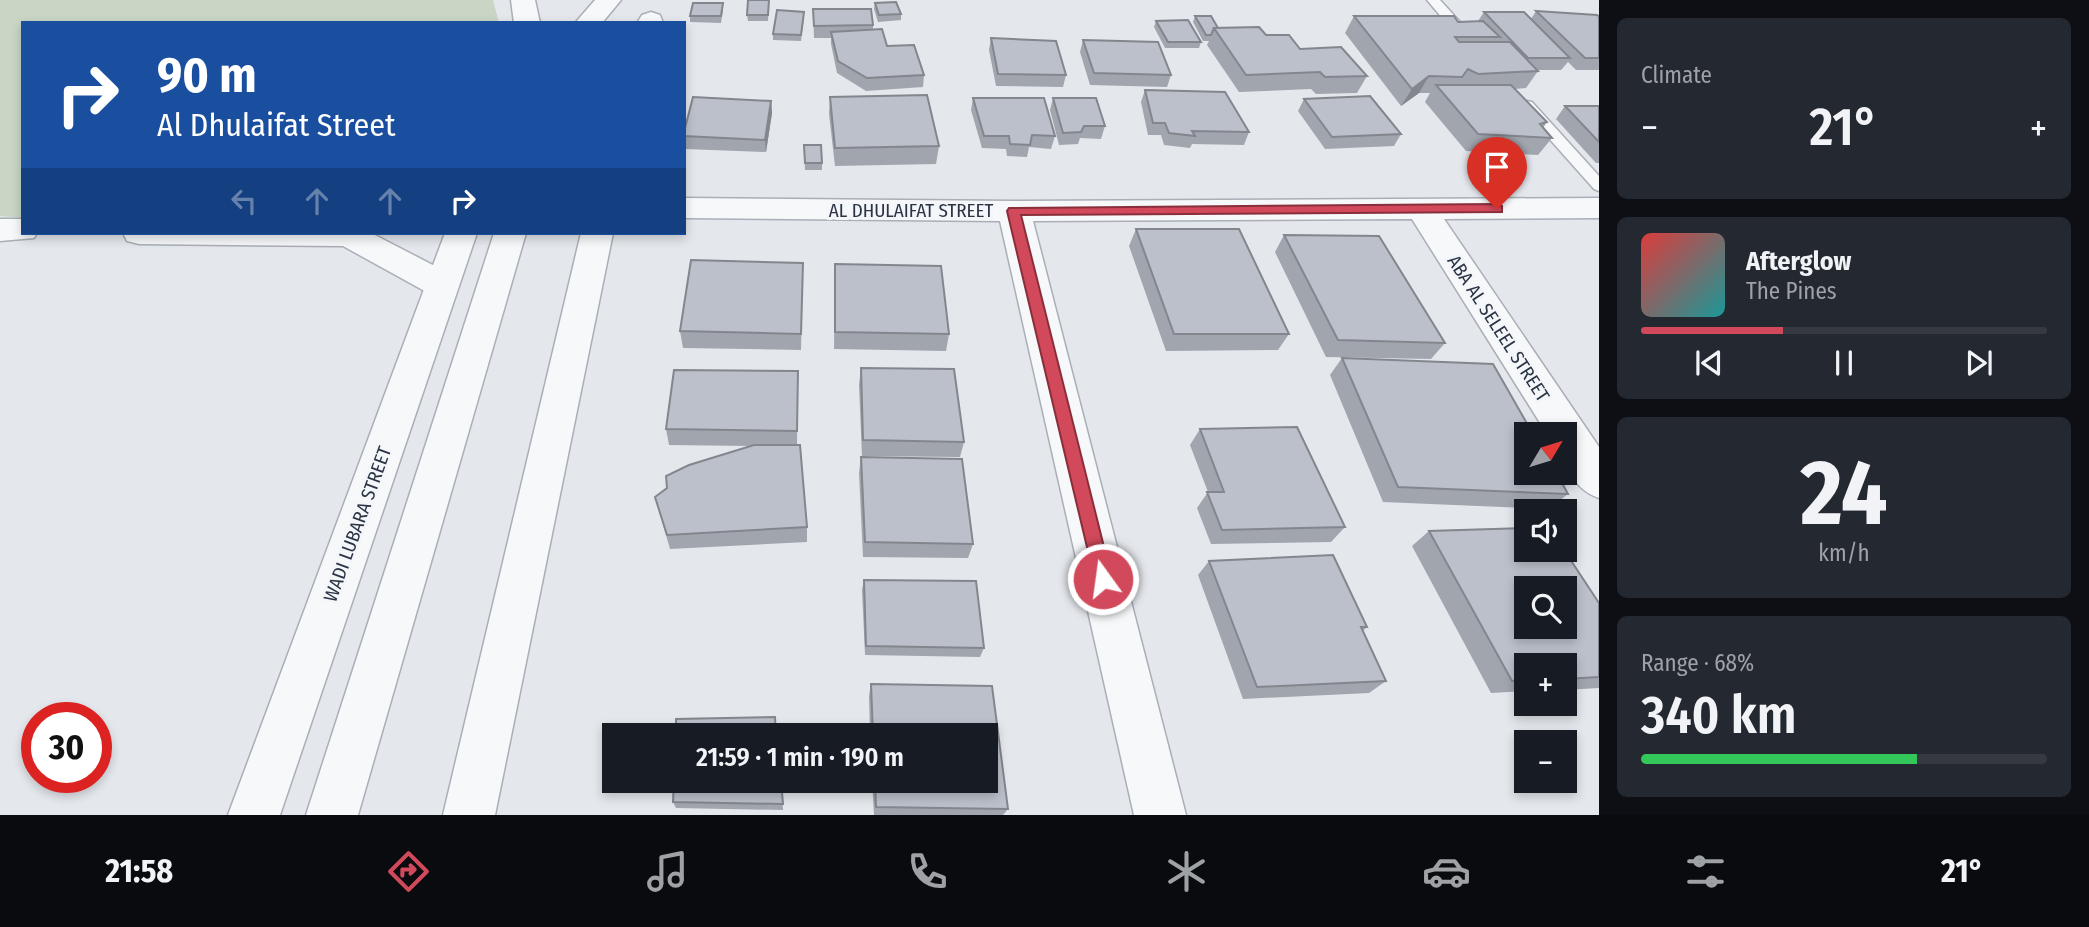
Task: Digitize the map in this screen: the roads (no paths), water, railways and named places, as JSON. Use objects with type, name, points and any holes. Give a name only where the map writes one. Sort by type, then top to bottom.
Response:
[{"type":"street","points":[[523,0],[527,21]]},
{"type":"street","points":[[591,21],[609,0]]},
{"type":"street","name":"AL DHULAIFAT STREET","points":[[686,208],[1014,211],[1599,208]]},
{"type":"street","name":"ABA AL SELEEL STREET","points":[[1421,209],[1599,481]]},
{"type":"street","points":[[1014,211],[1160,815]]},
{"type":"street","points":[[0,230],[21,230]]},
{"type":"street","points":[[354,235],[396,258],[417,274],[442,285]]},
{"type":"street","name":"WADI LUBARA STREET","points":[[254,815],[460,235]]},
{"type":"street","points":[[332,815],[509,235]]},
{"type":"street","points":[[469,815],[597,235]]},
{"type":"lane","points":[[1433,0],[1479,52]]},
{"type":"lane","points":[[1516,93],[1599,186]]}]
